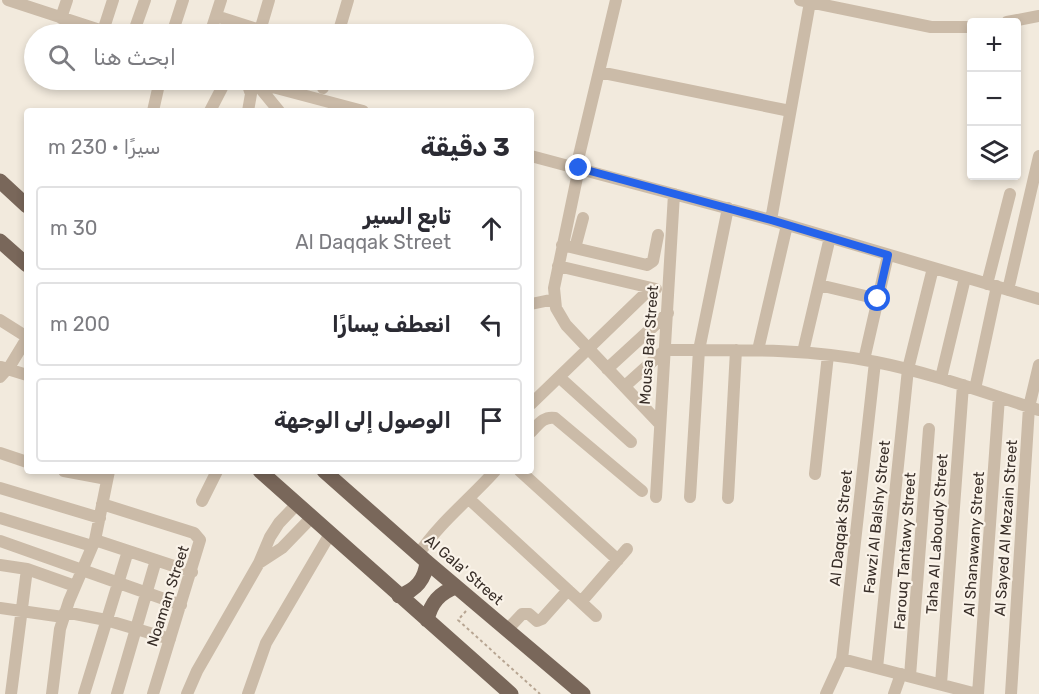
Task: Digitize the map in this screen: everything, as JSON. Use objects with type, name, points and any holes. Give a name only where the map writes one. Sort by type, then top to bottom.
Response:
[{"type":"main road","points":[[0,181],[24,203]]},
{"type":"main road","points":[[0,241],[24,262]]},
{"type":"main road","points":[[263,474],[511,694]]},
{"type":"main road","name":"Al Gala' Street","points":[[327,474],[583,694]]},
{"type":"main road","points":[[399,596],[416,588],[426,572],[423,558]]},
{"type":"main road","points":[[427,620],[429,611],[439,596],[456,587]]},
{"type":"street","points":[[8,0],[27,3],[79,24]]},
{"type":"street","points":[[61,18],[67,0]]},
{"type":"street","points":[[109,24],[113,0]]},
{"type":"street","points":[[137,24],[145,0]]},
{"type":"street","points":[[175,24],[183,0]]},
{"type":"street","points":[[213,24],[221,0]]},
{"type":"street","points":[[262,24],[269,0]]},
{"type":"street","points":[[341,24],[348,0]]},
{"type":"street","points":[[616,0],[577,168],[555,277],[555,299],[560,317],[659,423]]},
{"type":"street","points":[[771,220],[790,111],[805,1],[931,27],[967,27]]},
{"type":"street","points":[[216,16],[238,24]]},
{"type":"street","points":[[1021,19],[1039,16]]},
{"type":"street","points":[[598,72],[790,111]]},
{"type":"street","points":[[154,108],[158,90]]},
{"type":"street","points":[[212,108],[221,90]]},
{"type":"street","points":[[249,108],[251,90]]},
{"type":"street","points":[[259,90],[276,108]]},
{"type":"street","points":[[285,90],[352,108]]},
{"type":"street","points":[[997,287],[1039,156]]},
{"type":"street","points":[[534,157],[771,220],[1039,299]]},
{"type":"street","name":"Mousa Bar Street","points":[[656,497],[674,194]]},
{"type":"street","points":[[997,287],[1010,194]]},
{"type":"street","points":[[690,496],[699,350],[728,208]]},
{"type":"street","points":[[575,248],[583,218]]},
{"type":"street","points":[[758,350],[787,225]]},
{"type":"street","points":[[562,245],[647,265],[653,261],[658,235]]},
{"type":"street","points":[[803,352],[830,237]]},
{"type":"street","name":"Al Daqqak Street","points":[[826,694],[842,659],[869,361],[878,299],[888,255]]},
{"type":"street","points":[[558,266],[668,292]]},
{"type":"street","name":"Fawzi Al Balshy Street","points":[[877,668],[908,369],[933,268]]},
{"type":"street","points":[[941,378],[965,278]]},
{"type":"street","points":[[819,285],[878,299]]},
{"type":"street","name":"Taha Al Laboudy Street","points":[[941,684],[969,387],[997,287]]},
{"type":"street","points":[[534,401],[651,288]]},
{"type":"street","points":[[534,303],[555,299]]},
{"type":"street","points":[[607,369],[668,313]]},
{"type":"street","points":[[0,321],[24,336]]},
{"type":"street","points":[[4,369],[24,342]]},
{"type":"street","points":[[625,386],[665,350],[803,352],[908,369],[1034,409]]},
{"type":"street","points":[[729,498],[736,350]]},
{"type":"street","points":[[815,474],[828,355]]},
{"type":"street","points":[[4,369],[24,356]]},
{"type":"street","name":"Al Sayed Al Mezain Street","points":[[1011,694],[1039,365]]},
{"type":"street","points":[[4,369],[24,374]]},
{"type":"street","points":[[559,377],[631,442]]},
{"type":"street","name":"Al Shanawany Street","points":[[978,694],[999,397]]},
{"type":"street","points":[[534,429],[542,420],[555,418],[642,491]]},
{"type":"street","name":"Farouq Tantawy Street","points":[[894,694],[905,675],[929,429]]},
{"type":"street","points":[[0,453],[24,461]]},
{"type":"street","points":[[202,501],[216,474]]},
{"type":"street","points":[[423,558],[431,536],[492,474]]},
{"type":"street","points":[[523,474],[618,560]]},
{"type":"street","points":[[52,694],[58,641],[64,614],[94,543],[108,475]]},
{"type":"street","points":[[0,488],[100,518]]},
{"type":"street","points":[[469,499],[596,616]]},
{"type":"street","name":"Noaman Street","points":[[102,504],[198,536],[200,544],[153,694]]},
{"type":"street","points":[[187,694],[197,672],[259,563],[270,537],[279,523],[297,504]]},
{"type":"street","points":[[259,563],[288,543],[312,517]]},
{"type":"street","points":[[0,518],[128,551],[192,572]]},
{"type":"street","points":[[248,694],[266,643],[330,534]]},
{"type":"street","points":[[0,541],[181,605]]},
{"type":"street","points":[[581,602],[627,549]]},
{"type":"street","points":[[84,694],[128,551]]},
{"type":"street","points":[[117,694],[156,560]]},
{"type":"street","points":[[0,565],[27,569],[75,586]]},
{"type":"street","points":[[11,694],[27,569]]},
{"type":"street","points":[[507,630],[522,614],[529,614],[537,621],[542,619],[568,590]]},
{"type":"street","points":[[0,608],[106,620],[170,639]]},
{"type":"street","points":[[842,659],[978,694]]},
{"type":"path","points":[[474,602],[458,620],[540,694]]},
{"type":"route","points":[[579,168],[771,220],[888,255],[878,299]]}]
